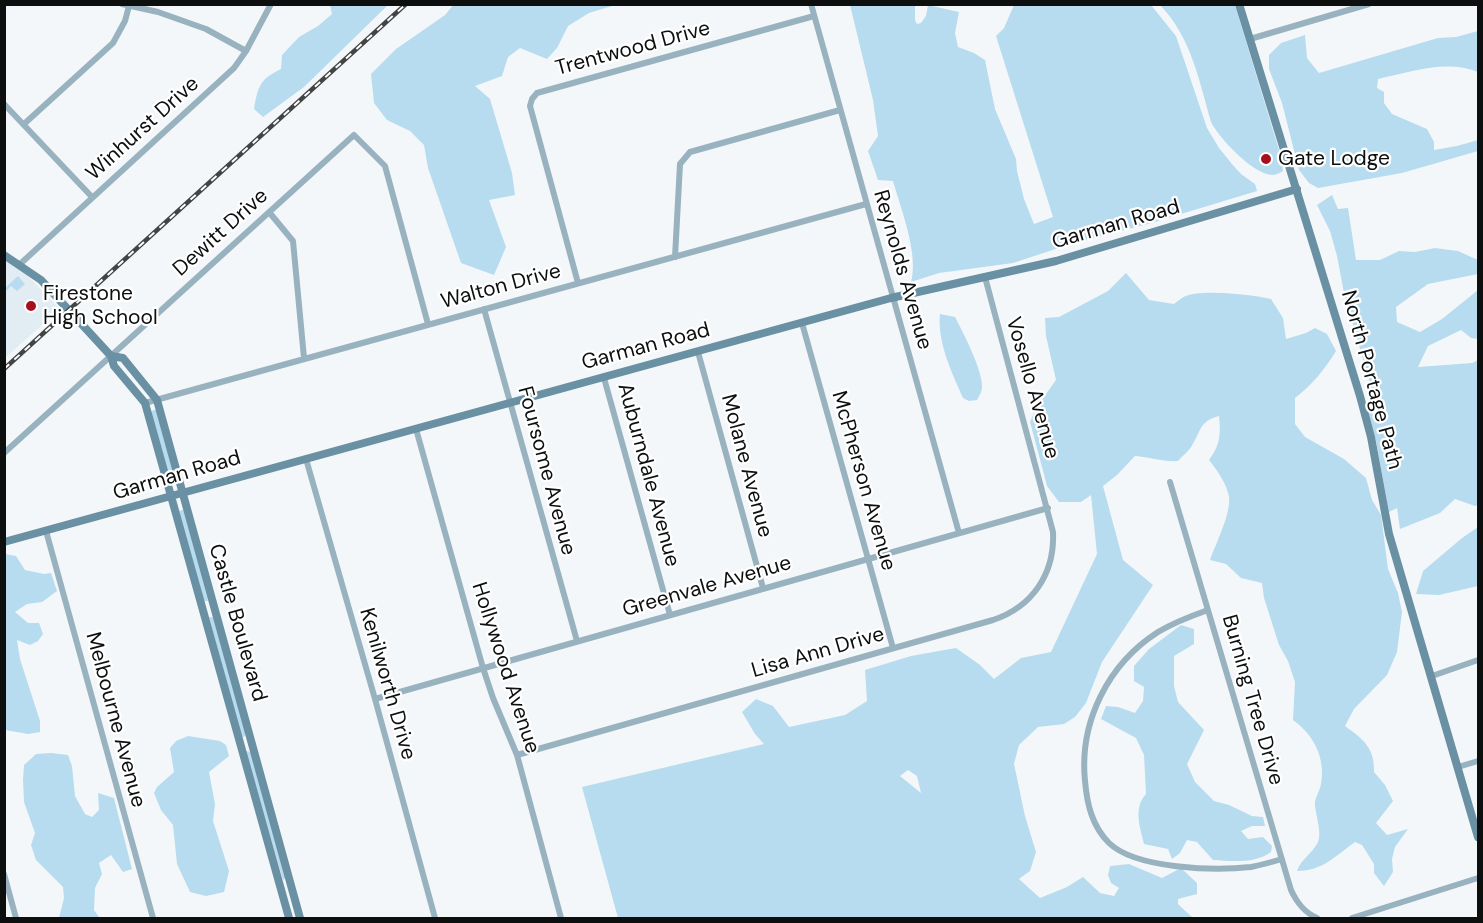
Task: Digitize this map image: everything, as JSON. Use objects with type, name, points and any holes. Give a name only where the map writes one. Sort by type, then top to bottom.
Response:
[{"type":"street","name":"Winhurst Drive","points":[[20,265],[234,68],[272,4]]},
{"type":"street","name":"Reynolds Avenue","points":[[811,4],[958,533]]},
{"type":"street","name":"North Portage Path","points":[[1239,4],[1368,423],[1389,534],[1479,837]]},
{"type":"street","points":[[1250,39],[1369,4]]},
{"type":"street","points":[[24,124],[114,43],[125,21],[126,5],[158,12],[206,29],[246,51]]},
{"type":"street","name":"Trentwood Drive","points":[[578,284],[530,106],[537,93],[814,16]]},
{"type":"street","points":[[4,104],[92,197]]},
{"type":"street","points":[[675,257],[680,164],[690,152],[840,110]]},
{"type":"street","name":"Dewitt Drive","points":[[4,453],[354,135],[385,166],[428,324]]},
{"type":"street","name":"Garman Road","points":[[4,542],[891,298],[1056,261],[1297,189]]},
{"type":"street","name":"Walton Drive","points":[[145,404],[304,358],[866,204]]},
{"type":"street","points":[[270,212],[293,241],[304,358]]},
{"type":"street","name":"Castle Boulevard","points":[[4,255],[41,280],[111,356],[114,366],[145,404],[289,918]]},
{"type":"street","name":"Vosello Avenue","points":[[985,277],[1048,508]]},
{"type":"street","name":"Foursome Avenue","points":[[484,309],[577,641]]},
{"type":"street","name":"McPherson Avenue","points":[[802,323],[893,648]]},
{"type":"street","name":"Molane Avenue","points":[[698,352],[763,588]]},
{"type":"street","name":"Castle Boulevard","points":[[111,356],[123,358],[157,400],[300,918]]},
{"type":"street","name":"Auburndale Avenue","points":[[604,378],[670,615]]},
{"type":"street","name":"Hollywood Avenue","points":[[416,429],[483,668],[517,755],[561,918]]},
{"type":"street","name":"Kenilworth Drive","points":[[306,459],[435,918]]},
{"type":"street","name":"Burning Tree Drive","points":[[1170,482],[1291,891],[1307,914],[1317,918]]},
{"type":"street","name":"Greenvale Avenue","points":[[375,699],[1048,508]]},
{"type":"street","name":"Lisa Ann Drive","points":[[517,755],[1003,616],[1028,601],[1043,581],[1051,562],[1053,532],[1048,508]]},
{"type":"street","name":"Melbourne Avenue","points":[[46,531],[153,918]]},
{"type":"street","points":[[202,608],[213,605]]},
{"type":"street","points":[[1208,610],[1170,626],[1145,641],[1122,663],[1101,696],[1090,721],[1084,755],[1085,790],[1091,815],[1110,843],[1127,855],[1143,861],[1231,868],[1253,866],[1282,859]]},
{"type":"street","points":[[1432,676],[1479,660]]},
{"type":"street","points":[[239,745],[252,741]]},
{"type":"street","points":[[1458,767],[1479,761]]},
{"type":"street","points":[[4,874],[16,918]]},
{"type":"street","points":[[1352,918],[1479,878]]},
{"type":"street","points":[[280,887],[291,884]]},
{"type":"shaded area","points":[[454,4],[695,5],[612,6],[589,13],[568,26],[557,48],[547,59],[520,48],[508,57],[502,76],[475,86],[490,99],[512,173],[515,195],[489,200],[506,247],[494,275],[461,263],[428,168],[424,145],[410,131],[387,120],[374,103],[371,74],[396,49],[445,15]]},
{"type":"shaded area","points":[[330,5],[388,5],[304,87],[263,117],[254,109],[261,84],[268,76],[281,69],[282,55],[299,37],[318,26],[332,14]]},
{"type":"shaded area","points":[[850,5],[915,5],[917,24],[921,23],[926,16],[928,5],[959,12],[955,33],[958,47],[985,60],[995,109],[1016,159],[1024,199],[1034,224],[1053,217],[996,36],[1004,28],[1014,5],[1151,5],[1176,36],[1207,128],[1219,148],[1241,174],[1255,184],[1257,191],[1148,224],[1077,242],[1013,263],[939,273],[911,282],[913,259],[911,246],[893,181],[878,180],[868,151],[878,136],[873,100]]},
{"type":"shaded area","points":[[1160,5],[1235,5],[1282,160],[1283,171],[1274,175],[1266,174],[1247,163],[1215,129],[1187,45],[1171,17]]},
{"type":"shaded area","points":[[1478,31],[1478,72],[1454,67],[1428,68],[1378,79],[1377,88],[1384,92],[1384,103],[1392,114],[1427,129],[1434,142],[1434,150],[1478,140],[1478,151],[1402,173],[1318,188],[1309,183],[1299,170],[1282,103],[1269,69],[1269,55],[1281,43],[1305,35],[1307,58],[1319,73],[1438,38],[1456,37]]},
{"type":"shaded area","points":[[1332,195],[1338,209],[1348,208],[1356,260],[1380,260],[1399,251],[1415,252],[1435,248],[1458,251],[1478,260],[1478,274],[1428,284],[1396,307],[1397,322],[1420,332],[1442,319],[1478,290],[1478,339],[1471,338],[1461,330],[1428,346],[1418,367],[1472,363],[1478,360],[1478,505],[1455,499],[1440,513],[1400,529],[1397,508],[1389,512],[1368,411],[1377,408],[1344,293],[1330,231],[1317,205]]},
{"type":"shaded area","name":"Firestone High School","points":[[4,260],[26,274],[60,309],[5,358]]},
{"type":"shaded area","points":[[1126,273],[1149,300],[1174,304],[1184,297],[1204,293],[1241,294],[1271,299],[1283,318],[1286,339],[1315,328],[1327,334],[1336,351],[1318,376],[1295,398],[1295,424],[1305,437],[1344,459],[1366,478],[1372,500],[1381,515],[1388,569],[1398,593],[1402,612],[1397,652],[1387,675],[1354,709],[1345,726],[1367,745],[1374,764],[1374,772],[1385,785],[1393,801],[1376,823],[1387,835],[1408,829],[1395,847],[1392,859],[1393,872],[1384,886],[1374,873],[1374,864],[1362,845],[1355,842],[1322,866],[1297,871],[1316,846],[1319,838],[1315,803],[1321,784],[1322,765],[1320,756],[1307,732],[1293,720],[1295,682],[1288,661],[1279,645],[1264,598],[1262,583],[1241,578],[1226,564],[1210,560],[1229,504],[1226,487],[1209,460],[1219,440],[1219,416],[1204,424],[1190,449],[1178,461],[1135,456],[1103,486],[1123,560],[1153,585],[1102,662],[1086,703],[1075,717],[1064,724],[1038,727],[1019,745],[1014,764],[1025,816],[1036,852],[1030,871],[1019,879],[1040,898],[1067,887],[1083,877],[1100,893],[1114,896],[1119,888],[1111,883],[1108,875],[1110,866],[1129,864],[1162,878],[1181,868],[1197,883],[1197,894],[1178,899],[1178,904],[1193,918],[618,918],[582,787],[764,744],[742,712],[756,699],[773,706],[789,727],[845,715],[867,701],[865,670],[911,656],[956,648],[980,665],[994,679],[1021,658],[1051,652],[1097,554],[1091,495],[1081,502],[1059,502],[1047,486],[1030,422],[1036,408],[1056,380],[1046,336],[1045,318],[1059,317],[1108,291]],"holes":[[[908,770],[917,776],[921,793],[900,776]]]},
{"type":"shaded area","points":[[18,276],[25,284],[17,291],[11,286],[5,292],[5,288]]},
{"type":"shaded area","points":[[940,314],[955,317],[972,352],[982,387],[977,400],[969,401],[963,398],[954,378],[943,346]]},
{"type":"shaded area","points":[[157,410],[175,478],[173,480],[170,479],[151,413]]},
{"type":"shaded area","points":[[184,510],[208,601],[204,601],[179,511]]},
{"type":"shaded area","points":[[1478,527],[1478,586],[1439,595],[1416,594],[1423,571]]},
{"type":"shaded area","points":[[5,554],[16,556],[25,570],[51,573],[57,591],[42,602],[27,604],[15,612],[28,623],[39,623],[43,634],[38,641],[30,645],[17,640],[20,659],[40,721],[40,732],[28,734],[5,730]]},
{"type":"shaded area","points":[[209,617],[213,617],[246,734],[244,737],[241,736]]},
{"type":"shaded area","points":[[1181,625],[1194,629],[1194,644],[1174,656],[1174,686],[1178,702],[1204,730],[1187,764],[1195,782],[1214,801],[1252,816],[1263,817],[1265,826],[1252,826],[1241,831],[1248,839],[1263,837],[1272,846],[1271,852],[1265,856],[1243,861],[1213,860],[1197,842],[1187,840],[1180,853],[1172,859],[1168,849],[1144,844],[1139,824],[1139,811],[1146,794],[1144,755],[1136,738],[1101,719],[1106,706],[1118,707],[1135,713],[1143,701],[1144,687],[1134,681],[1134,666],[1149,649]]},
{"type":"shaded area","points":[[188,736],[220,741],[226,745],[229,756],[209,772],[215,804],[213,821],[229,871],[224,892],[206,896],[190,892],[177,864],[173,825],[161,810],[154,793],[157,787],[174,772],[170,748],[176,741]]},
{"type":"shaded area","points":[[246,752],[251,753],[286,878],[283,880]]},
{"type":"shaded area","points":[[36,754],[68,755],[72,766],[75,796],[85,814],[92,817],[99,810],[98,793],[114,798],[132,869],[123,872],[111,855],[99,863],[102,874],[95,888],[94,910],[99,917],[97,918],[59,918],[64,898],[63,887],[36,860],[31,845],[35,833],[24,802],[24,765]]},
{"type":"railway","points":[[4,369],[406,4]]},
{"type":"place","name":"Gate Lodge","points":[[1266,159]]},
{"type":"place","name":"Firestone High School","points":[[31,306]]}]
